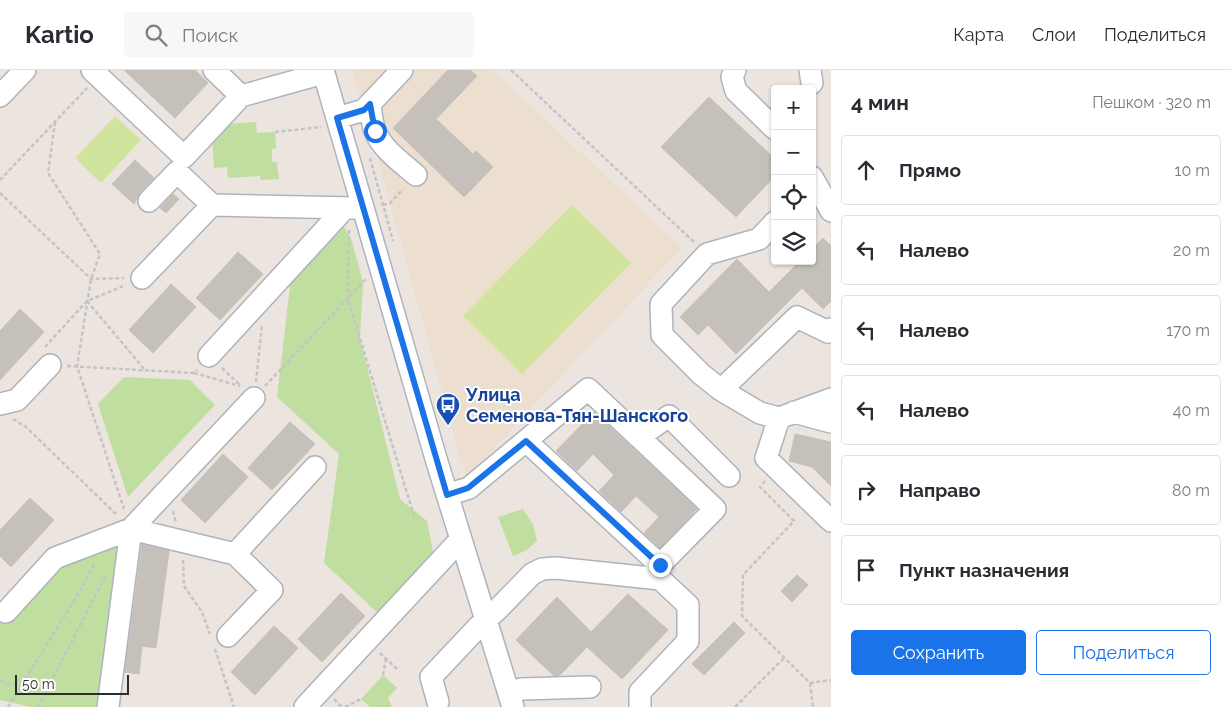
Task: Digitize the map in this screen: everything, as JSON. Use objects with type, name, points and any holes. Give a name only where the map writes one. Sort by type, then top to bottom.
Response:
[{"type":"street","points":[[0,96],[25,70]]},
{"type":"street","points":[[214,70],[241,96]]},
{"type":"street","points":[[330,122],[364,110],[402,70]]},
{"type":"street","points":[[735,70],[732,77],[736,91],[771,125]]},
{"type":"street","points":[[150,201],[241,96],[324,71],[330,122],[360,211],[486,620],[508,702],[521,689],[590,687]]},
{"type":"street","points":[[98,72],[181,164],[212,204]]},
{"type":"street","points":[[370,104],[378,137],[416,175]]},
{"type":"street","points":[[816,184],[831,211]]},
{"type":"street","points":[[142,278],[212,204],[360,211]]},
{"type":"street","points":[[209,356],[254,308],[360,211]]},
{"type":"street","points":[[771,226],[759,239],[706,254],[661,304],[662,335],[701,374],[721,390],[760,413],[831,422]]},
{"type":"street","points":[[721,390],[797,317],[828,332],[831,329]]},
{"type":"street","points":[[3,410],[17,400],[47,357]]},
{"type":"street","points":[[447,495],[468,488],[588,389],[715,510],[660,565],[526,441]]},
{"type":"street","points":[[6,612],[55,558],[131,529],[254,398]]},
{"type":"street","points":[[831,399],[786,415],[766,458],[831,521]]},
{"type":"street","points":[[638,437],[669,416],[729,476]]},
{"type":"street","points":[[234,554],[315,467]]},
{"type":"street","points":[[131,529],[234,554],[272,590],[218,640]]},
{"type":"street","points":[[108,707],[124,642],[131,529]]},
{"type":"street","points":[[305,707],[461,539]]},
{"type":"street","points":[[438,702],[432,677],[532,574],[542,569],[556,568],[660,579],[688,605],[688,641],[640,692],[640,707]]},
{"type":"path","points":[[511,70],[706,254]]},
{"type":"path","points":[[0,180],[56,122],[98,72]]},
{"type":"path","points":[[56,122],[48,173],[100,254],[91,279],[77,366],[131,529]]},
{"type":"path","points":[[275,132],[317,129],[330,122]]},
{"type":"path","points":[[0,194],[91,279],[142,278]]},
{"type":"path","points":[[390,203],[360,211],[348,299],[414,516]]},
{"type":"path","points":[[142,278],[87,301],[47,357],[77,366],[194,373],[241,386],[209,356],[194,373]]},
{"type":"path","points":[[254,398],[367,278]]},
{"type":"path","points":[[87,301],[145,370]]},
{"type":"path","points":[[254,308],[263,316],[254,398]]},
{"type":"path","points":[[3,410],[26,427],[131,529]]},
{"type":"path","points":[[778,468],[760,487],[794,521],[743,575],[742,616],[810,683],[813,707]]},
{"type":"path","points":[[166,491],[183,541],[184,586],[218,640],[234,707]]},
{"type":"path","points":[[8,707],[80,591],[109,538]]},
{"type":"path","points":[[38,707],[109,571]]},
{"type":"path","points":[[366,641],[397,669]]},
{"type":"path","points":[[735,707],[784,658]]},
{"type":"path","points":[[383,675],[386,659]]},
{"type":"path","points":[[810,683],[831,680]]},
{"type":"path","points":[[0,681],[46,691]]},
{"type":"path","points":[[345,707],[361,699]]},
{"type":"shaded area","points":[[353,70],[493,70],[682,248],[466,478]]},
{"type":"green space","points":[[115,116],[141,140],[101,183],[75,158]]},
{"type":"green space","points":[[256,122],[257,133],[275,132],[276,148],[272,149],[272,162],[277,162],[279,179],[261,180],[260,176],[228,178],[227,167],[214,168],[212,136],[223,124]]},
{"type":"green space","points":[[572,205],[631,263],[522,374],[463,316]]},
{"type":"green space","points":[[343,225],[352,241],[363,283],[360,339],[400,499],[427,521],[433,552],[380,615],[324,563],[339,454],[277,397],[291,278]]},
{"type":"green space","points":[[124,377],[190,380],[215,405],[128,497],[98,404]]},
{"type":"green space","points":[[523,509],[533,524],[537,541],[527,550],[513,556],[498,517]]},
{"type":"green space","points":[[113,542],[122,557],[96,707],[31,707],[0,700],[0,608],[54,568]]},
{"type":"green space","points":[[383,675],[397,688],[388,698],[392,707],[370,707],[361,699]]},
{"type":"building","points":[[124,70],[195,70],[208,83],[175,118]]},
{"type":"building","points":[[448,70],[470,70],[477,76],[436,119],[473,154],[476,151],[493,167],[464,197],[393,128]]},
{"type":"building","points":[[709,97],[771,155],[771,180],[736,217],[661,147]]},
{"type":"building","points":[[135,160],[154,178],[140,192],[134,204],[112,184]]},
{"type":"building","points":[[173,194],[179,199],[166,213],[160,208]]},
{"type":"building","points":[[823,238],[831,246],[831,301],[823,309],[802,288],[736,354],[708,325],[698,335],[680,317],[737,259],[769,292],[796,265],[816,265],[816,245]]},
{"type":"building","points":[[238,252],[263,274],[220,320],[196,298]]},
{"type":"building","points":[[171,284],[196,307],[153,353],[129,330]]},
{"type":"building","points":[[20,309],[44,332],[0,380],[0,331]]},
{"type":"building","points":[[594,412],[697,509],[660,548],[644,533],[659,517],[636,496],[621,512],[599,491],[614,475],[593,454],[577,471],[556,451]]},
{"type":"building","points":[[290,422],[315,444],[272,490],[248,468]]},
{"type":"building","points":[[795,434],[831,442],[831,486],[812,467],[789,461]]},
{"type":"building","points":[[223,454],[248,477],[205,523],[181,500]]},
{"type":"building","points":[[30,498],[54,520],[11,567],[0,556],[0,530]]},
{"type":"building","points":[[142,544],[169,551],[156,648],[142,646],[139,674],[125,672]]},
{"type":"building","points":[[797,575],[808,585],[792,602],[781,591]]},
{"type":"building","points":[[341,593],[365,616],[322,662],[298,639]]},
{"type":"building","points":[[628,594],[668,630],[622,679],[587,647],[560,675],[554,676],[516,640],[557,597],[591,632]]},
{"type":"building","points":[[734,622],[745,633],[704,675],[692,664]]},
{"type":"building","points":[[274,626],[298,648],[255,695],[231,672]]},
{"type":"place","name":"Улица Семенова-Тян-Шанского","points":[[448,426]]},
{"type":"route","points":[[375,131],[370,104],[364,110],[337,118],[447,495],[468,488],[526,441],[660,565]]}]
